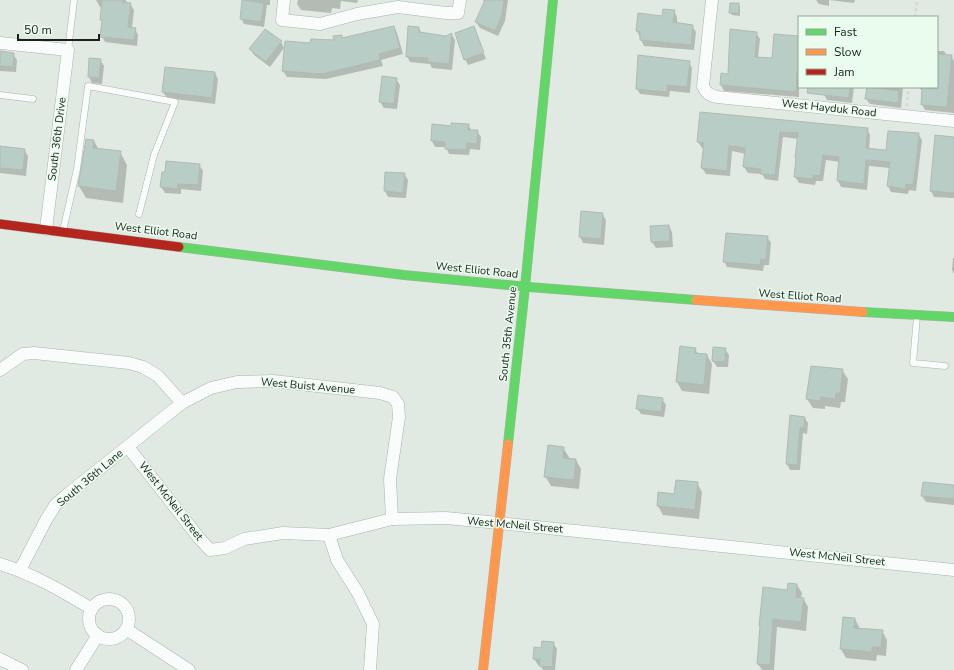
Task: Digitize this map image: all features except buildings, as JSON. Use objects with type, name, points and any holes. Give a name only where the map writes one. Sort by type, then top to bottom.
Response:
[{"type":"street","points":[[284,0],[282,20],[320,24],[357,14],[398,7],[458,13],[460,0]]},
{"type":"street","name":"South 35th Avenue","points":[[483,670],[525,287],[553,0]]},
{"type":"street","name":"West Hayduk Road","points":[[712,0],[703,86],[709,95],[716,97],[954,121]]},
{"type":"street","points":[[0,43],[68,50]]},
{"type":"street","name":"South 36th Drive","points":[[46,229],[68,50]]},
{"type":"street","name":"West Elliot Road","points":[[0,224],[404,275],[525,287],[954,318]]},
{"type":"street","points":[[0,370],[22,354],[34,353],[129,363],[143,367],[158,376],[182,403]]},
{"type":"street","name":"West Buist Avenue","points":[[182,403],[210,388],[238,382],[274,381],[380,393],[393,397],[398,404],[399,417],[390,479],[392,519]]},
{"type":"street","name":"South 36th Lane","points":[[20,570],[56,504],[182,403]]},
{"type":"street","name":"West McNeil Street","points":[[128,447],[198,538],[210,550],[225,548],[244,539],[283,533],[329,535],[392,519],[446,518],[954,570]]},
{"type":"street","points":[[329,535],[338,560],[358,593],[373,624],[370,670]]},
{"type":"street","points":[[0,564],[20,570],[56,588],[92,609]]},
{"type":"street","points":[[108,599],[121,602],[128,613],[129,619],[126,629],[114,638],[107,638],[98,635],[92,628],[90,621],[92,609],[96,604],[108,599]]},
{"type":"street","points":[[126,629],[189,670]]},
{"type":"street","points":[[76,670],[98,635]]},
{"type":"street","points":[[0,659],[22,670]]},
{"type":"lane","points":[[68,50],[74,0]]},
{"type":"lane","points":[[63,231],[77,169],[88,86],[175,102],[154,155],[139,214]]},
{"type":"lane","points":[[0,96],[33,99]]},
{"type":"lane","points":[[917,315],[913,363],[945,366]]},
{"type":"path","points":[[915,16],[917,0]]},
{"type":"path","points":[[906,116],[908,88]]},
{"type":"traffic: fast","points":[[508,444],[553,0]]},
{"type":"traffic: fast","points":[[179,247],[404,275],[529,287],[696,300]]},
{"type":"traffic: fast","points":[[863,312],[954,317]]},
{"type":"traffic: slow","points":[[696,300],[863,312]]},
{"type":"traffic: slow","points":[[483,670],[508,444]]},
{"type":"traffic: jam","points":[[0,224],[179,247]]}]
